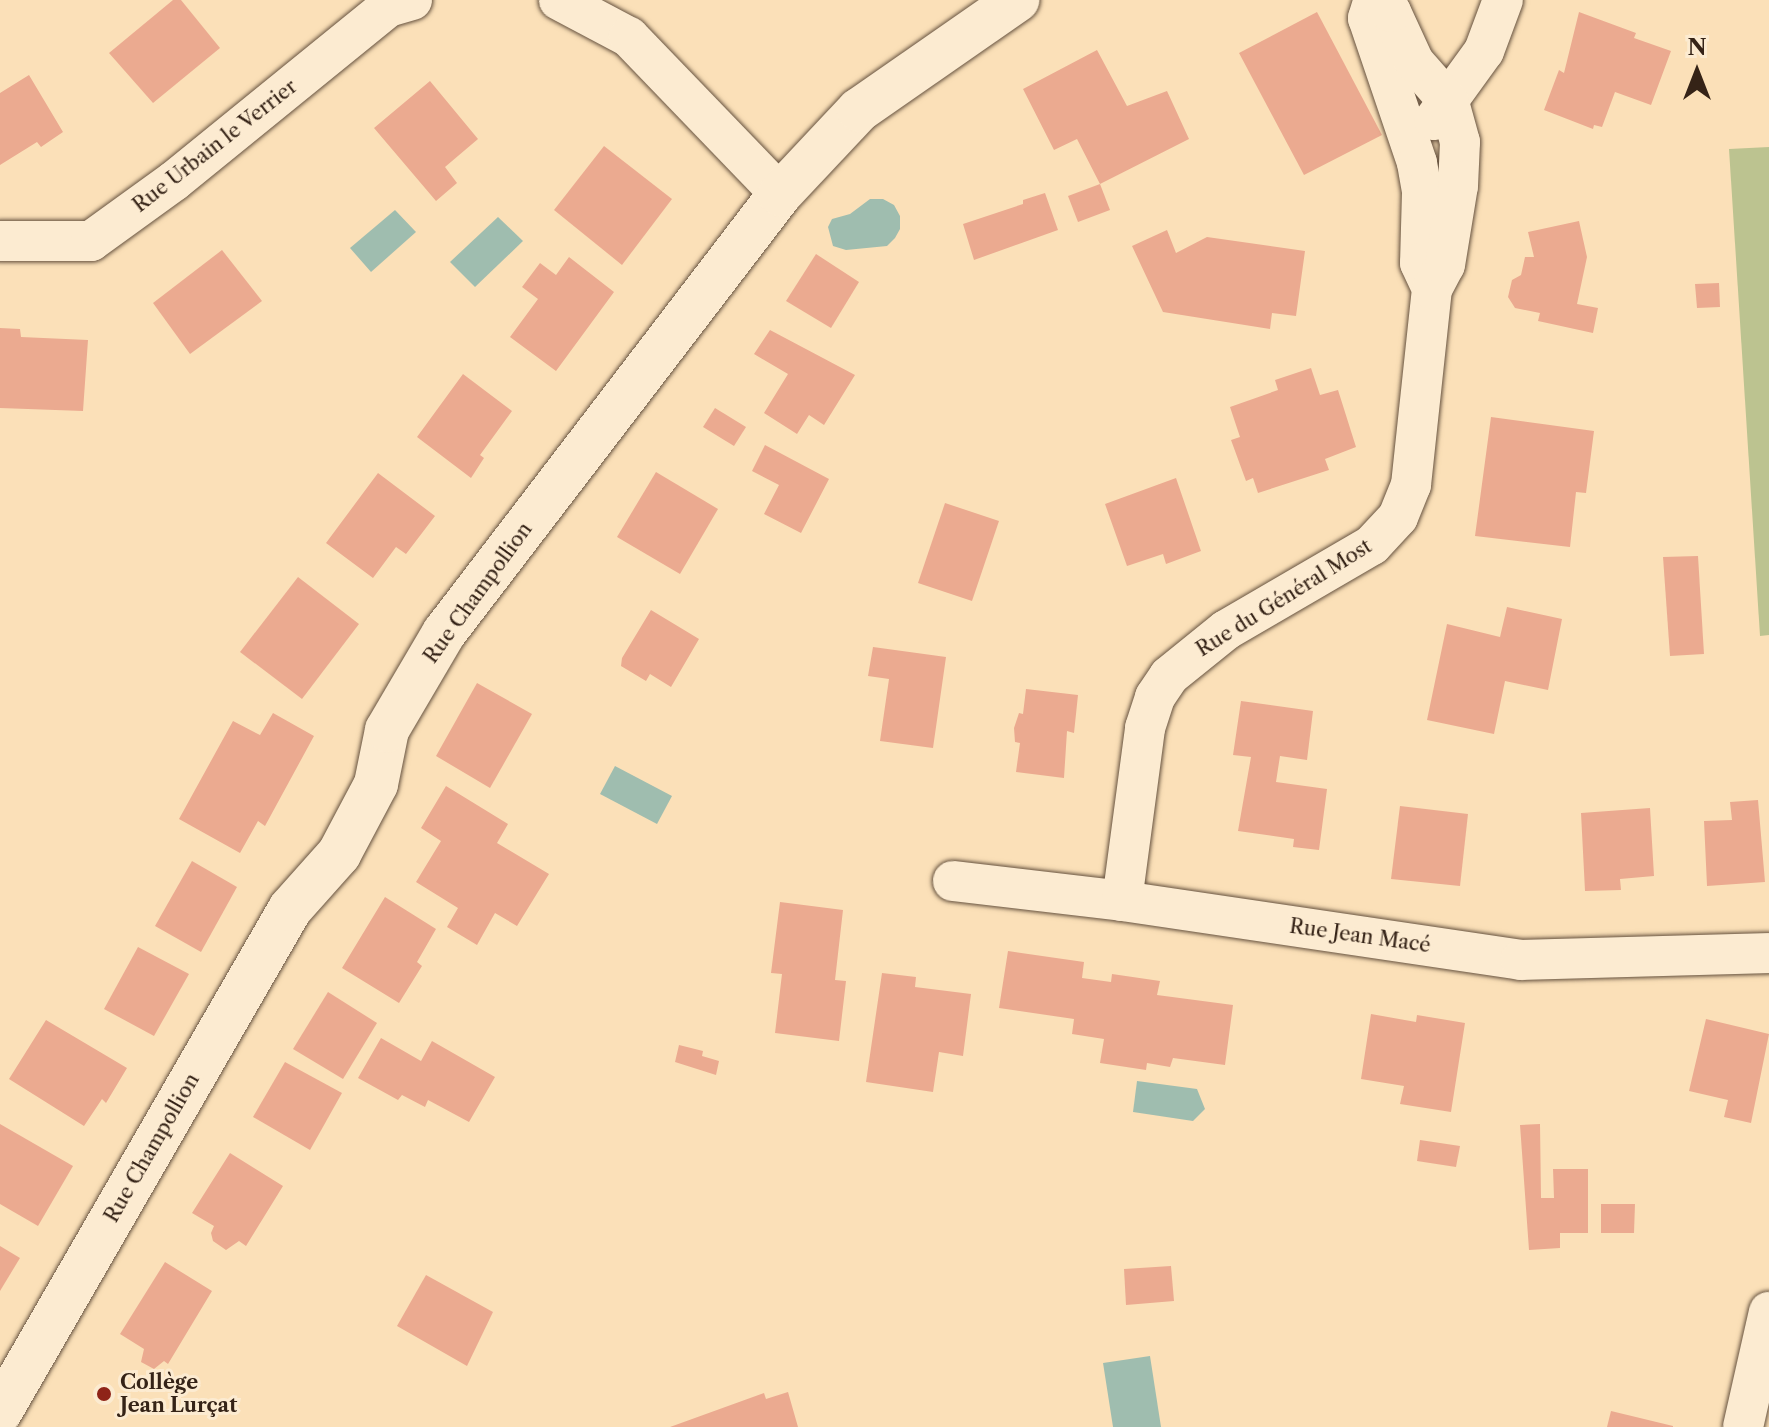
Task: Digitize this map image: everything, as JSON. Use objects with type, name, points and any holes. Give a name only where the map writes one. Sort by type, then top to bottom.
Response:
[{"type":"street","name":"Rue Urbain le Verrier","points":[[0,241],[91,241],[174,181],[388,7],[412,0]]},
{"type":"street","name":"Rue Champollion","points":[[0,1412],[290,909],[339,854],[376,784],[387,730],[444,633],[780,194],[859,110],[1017,0]]},
{"type":"street","name":"Rue du Général Most","points":[[1122,901],[1145,728],[1155,697],[1169,676],[1226,630],[1372,545],[1398,517],[1411,485],[1432,289],[1445,265],[1458,186],[1460,142],[1449,102],[1414,62],[1391,12],[1376,0],[1368,18],[1409,139],[1422,192],[1420,263],[1432,289]]},
{"type":"street","points":[[1409,139],[1429,127],[1484,51],[1503,0]]},
{"type":"street","points":[[586,6],[629,37],[780,194]]},
{"type":"street","name":"Rue Jean Macé","points":[[953,881],[1122,901],[1521,960],[1769,953]]},
{"type":"street","points":[[1743,1427],[1769,1312]]},
{"type":"green space","points":[[1769,147],[1769,635],[1760,636],[1729,149]]},
{"type":"shaded area","points":[[870,199],[883,199],[894,205],[900,216],[900,229],[895,238],[887,246],[846,250],[833,246],[828,227],[832,219],[850,214]]},
{"type":"shaded area","points":[[395,210],[416,232],[371,272],[350,248]]},
{"type":"shaded area","points":[[498,217],[523,241],[475,287],[450,262]]},
{"type":"shaded area","points":[[615,766],[672,796],[657,824],[600,794]]},
{"type":"shaded area","points":[[1137,1081],[1197,1089],[1205,1109],[1193,1121],[1133,1112]]},
{"type":"shaded area","points":[[1150,1356],[1161,1427],[1113,1427],[1103,1363]]},
{"type":"building","points":[[173,0],[181,0],[220,48],[153,103],[109,53]]},
{"type":"building","points":[[1317,12],[1382,135],[1304,175],[1239,53]]},
{"type":"building","points":[[1579,12],[1636,33],[1634,38],[1671,51],[1651,105],[1615,92],[1602,127],[1594,125],[1593,129],[1544,110],[1559,70],[1564,73]]},
{"type":"building","points":[[1097,50],[1127,106],[1167,91],[1189,139],[1100,184],[1077,139],[1054,150],[1023,89]]},
{"type":"building","points":[[29,75],[63,132],[41,147],[37,142],[0,165],[0,93]]},
{"type":"building","points":[[430,81],[478,139],[445,167],[457,183],[436,201],[374,128]]},
{"type":"building","points":[[604,146],[672,199],[622,265],[554,210]]},
{"type":"building","points":[[1100,184],[1110,210],[1078,222],[1068,196]]},
{"type":"building","points":[[1045,193],[1058,230],[974,260],[963,224],[1023,204],[1023,200]]},
{"type":"building","points":[[1579,221],[1587,257],[1577,304],[1598,308],[1593,333],[1538,321],[1540,313],[1515,308],[1508,297],[1512,280],[1521,275],[1525,257],[1534,257],[1528,232]]},
{"type":"building","points":[[1167,230],[1176,253],[1207,237],[1305,251],[1296,316],[1272,313],[1270,329],[1163,312],[1132,246]]},
{"type":"building","points":[[222,250],[262,301],[190,354],[153,303]]},
{"type":"building","points":[[816,254],[859,282],[831,328],[786,301]]},
{"type":"building","points":[[569,257],[614,292],[556,371],[510,337],[538,299],[522,287],[540,263],[556,275]]},
{"type":"building","points":[[1719,283],[1720,307],[1697,308],[1695,284]]},
{"type":"building","points":[[0,328],[20,329],[21,337],[88,340],[83,411],[0,408]]},
{"type":"building","points":[[770,330],[855,375],[824,425],[809,415],[797,434],[764,413],[788,374],[754,354]]},
{"type":"building","points":[[1311,368],[1320,395],[1338,390],[1356,447],[1325,459],[1329,470],[1258,493],[1253,478],[1246,481],[1231,440],[1240,437],[1230,407],[1278,390],[1275,380]]},
{"type":"building","points":[[463,374],[512,411],[480,455],[484,458],[471,478],[417,437]]},
{"type":"building","points":[[715,408],[746,427],[734,446],[703,427]]},
{"type":"building","points":[[1491,417],[1594,431],[1586,493],[1576,492],[1570,547],[1475,536]]},
{"type":"building","points":[[765,445],[829,479],[801,533],[764,514],[779,485],[752,471]]},
{"type":"building","points":[[656,472],[718,509],[680,574],[617,537]]},
{"type":"building","points":[[378,473],[435,516],[406,554],[396,547],[373,578],[326,543]]},
{"type":"building","points":[[1176,478],[1201,551],[1166,564],[1163,554],[1127,566],[1105,504]]},
{"type":"building","points":[[945,503],[999,521],[972,601],[918,583]]},
{"type":"building","points":[[1698,556],[1704,654],[1670,656],[1663,557]]},
{"type":"building","points":[[298,577],[359,624],[302,699],[240,652]]},
{"type":"building","points":[[1507,607],[1562,619],[1548,690],[1505,681],[1494,734],[1427,720],[1447,624],[1500,637]]},
{"type":"building","points":[[651,610],[699,639],[671,687],[650,674],[646,681],[621,666],[622,658]]},
{"type":"building","points":[[873,647],[946,657],[933,748],[880,741],[889,679],[868,676]]},
{"type":"building","points":[[477,683],[532,714],[490,788],[436,756]]},
{"type":"building","points":[[1026,689],[1078,695],[1074,733],[1067,731],[1064,778],[1016,772],[1020,743],[1015,742],[1014,728],[1019,713],[1023,714]]},
{"type":"building","points":[[1241,701],[1313,711],[1307,760],[1280,756],[1276,782],[1327,789],[1319,850],[1293,847],[1294,839],[1238,831],[1251,757],[1233,755]]},
{"type":"building","points":[[273,713],[314,736],[265,826],[258,821],[240,853],[179,819],[233,721],[260,735]]},
{"type":"building","points":[[446,786],[508,824],[497,843],[549,874],[517,926],[495,913],[477,945],[447,927],[458,908],[416,882],[441,841],[421,828]]},
{"type":"building","points":[[1758,800],[1765,882],[1707,886],[1704,821],[1732,820],[1730,802]]},
{"type":"building","points":[[1400,806],[1468,814],[1460,886],[1391,879]]},
{"type":"building","points":[[1650,808],[1654,876],[1620,879],[1621,890],[1585,891],[1581,813]]},
{"type":"building","points":[[192,861],[237,887],[201,952],[155,926]]},
{"type":"building","points":[[385,897],[436,929],[417,962],[422,966],[399,1003],[342,968]]},
{"type":"building","points":[[780,902],[843,910],[835,980],[846,981],[839,1041],[775,1033],[782,974],[771,973]]},
{"type":"building","points":[[138,947],[189,974],[154,1036],[104,1009]]},
{"type":"building","points":[[1008,951],[1084,962],[1082,978],[1111,982],[1112,974],[1160,981],[1157,995],[1233,1005],[1225,1065],[1173,1058],[1170,1067],[1147,1063],[1146,1070],[1100,1063],[1104,1039],[1072,1034],[1074,1019],[999,1008]]},
{"type":"building","points":[[882,973],[916,977],[915,987],[971,994],[963,1056],[939,1052],[933,1092],[866,1082]]},
{"type":"building","points":[[328,992],[377,1023],[343,1079],[293,1049]]},
{"type":"building","points":[[1371,1014],[1416,1022],[1417,1015],[1465,1023],[1451,1112],[1400,1104],[1404,1086],[1361,1079]]},
{"type":"building","points":[[1706,1019],[1769,1034],[1751,1123],[1724,1117],[1728,1100],[1689,1091]]},
{"type":"building","points":[[46,1020],[127,1068],[106,1103],[102,1099],[84,1126],[9,1079]]},
{"type":"building","points":[[381,1038],[421,1061],[432,1041],[495,1077],[469,1122],[428,1100],[425,1107],[402,1095],[398,1100],[358,1078]]},
{"type":"building","points":[[679,1045],[703,1051],[702,1056],[719,1061],[716,1075],[675,1062]]},
{"type":"building","points":[[285,1062],[342,1093],[310,1150],[253,1117]]},
{"type":"building","points":[[0,1124],[73,1166],[38,1226],[0,1204]]},
{"type":"building","points":[[1540,1124],[1541,1198],[1554,1198],[1553,1169],[1588,1169],[1588,1233],[1560,1233],[1560,1248],[1529,1250],[1520,1125]]},
{"type":"building","points":[[1420,1140],[1460,1146],[1456,1167],[1417,1161]]},
{"type":"building","points":[[230,1153],[283,1186],[246,1246],[239,1241],[226,1250],[213,1241],[211,1233],[214,1226],[192,1213]]},
{"type":"building","points":[[1601,1204],[1635,1204],[1634,1233],[1601,1233]]},
{"type":"building","points":[[0,1246],[20,1258],[0,1291]]},
{"type":"building","points":[[165,1262],[212,1291],[168,1364],[164,1361],[154,1369],[141,1362],[144,1349],[120,1334]]},
{"type":"building","points":[[1171,1266],[1174,1301],[1126,1305],[1124,1269]]},
{"type":"building","points":[[426,1275],[493,1312],[467,1366],[397,1326]]},
{"type":"building","points":[[788,1392],[798,1427],[670,1427],[764,1393],[766,1399]]},
{"type":"building","points":[[1611,1411],[1673,1426],[1673,1427],[1607,1427]]},
{"type":"place","name":"Collège Jean Lurçat","points":[[104,1394]]}]
